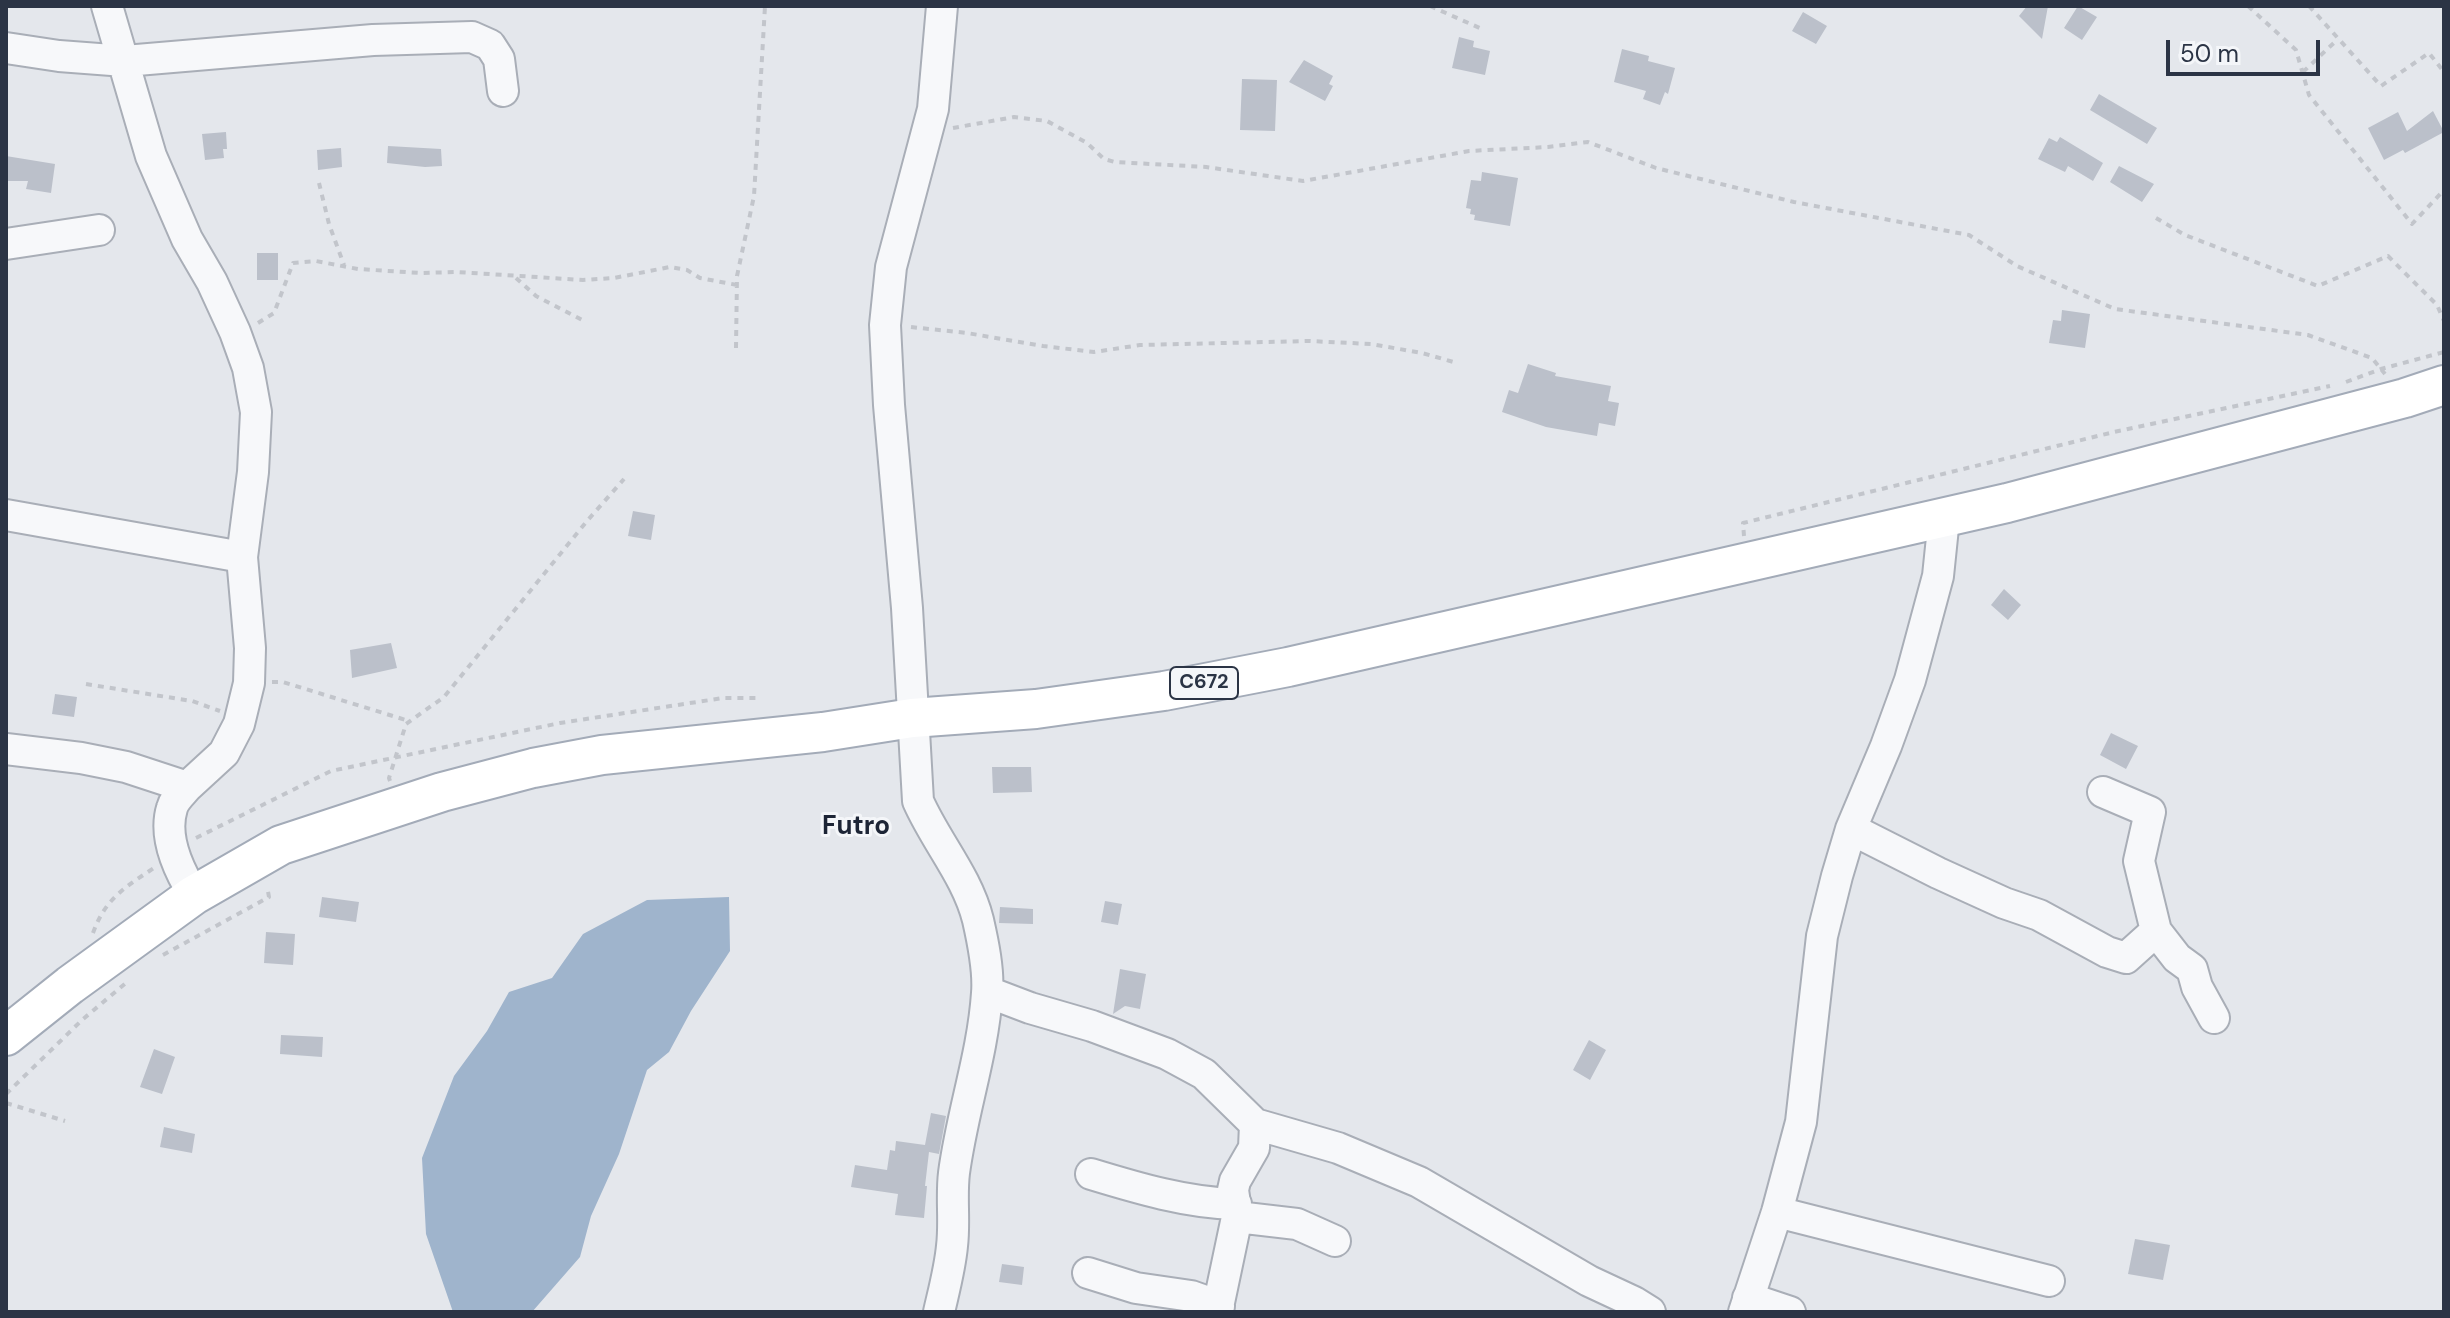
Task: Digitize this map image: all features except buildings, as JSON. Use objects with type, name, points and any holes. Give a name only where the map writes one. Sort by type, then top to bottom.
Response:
[{"type":"main road","name":"C672","points":[[10,1022],[194,895],[281,845],[442,792],[533,768],[602,755],[823,732],[912,718],[1036,709],[1164,691],[1288,667],[2007,503],[2393,383],[2444,385]]},
{"type":"street","points":[[107,6],[151,156],[187,239],[212,282],[235,332],[248,368],[256,412],[253,472],[242,557],[250,648],[249,683],[241,718],[224,753],[175,799],[171,811],[171,842],[194,895]]},
{"type":"street","points":[[939,1312],[953,1245],[954,1174],[981,1045],[988,992],[987,962],[964,881],[918,801],[885,325],[891,267],[933,109],[942,6]]},
{"type":"street","points":[[6,48],[125,61],[373,40],[472,37],[490,45],[499,59],[503,91]]},
{"type":"street","points":[[6,244],[99,230]]},
{"type":"street","points":[[6,515],[242,557]]},
{"type":"street","points":[[1790,1312],[1746,1305],[1777,1212],[1801,1122],[1822,936],[1851,829],[1910,680],[1938,576],[1944,518]]},
{"type":"street","points":[[6,749],[126,767],[187,787]]},
{"type":"street","points":[[2103,792],[2150,812],[2139,861],[2156,931],[2177,958],[2192,969],[2197,987],[2214,1018]]},
{"type":"street","points":[[1851,829],[1938,873],[2039,915],[2117,955],[2126,958],[2156,931]]},
{"type":"street","points":[[988,992],[1167,1054],[1204,1074],[1255,1124],[1338,1148],[1419,1182],[1589,1281],[1650,1312]]},
{"type":"street","points":[[1088,1273],[1136,1288],[1191,1296],[1218,1309],[1236,1210],[1233,1190],[1254,1148],[1255,1124]]},
{"type":"street","points":[[1091,1174],[1134,1188],[1297,1224],[1335,1241]]},
{"type":"street","points":[[1777,1212],[2049,1281]]},
{"type":"path","points":[[736,348],[737,285],[754,196],[765,6]]},
{"type":"path","points":[[1430,6],[1482,29]]},
{"type":"path","points":[[2248,6],[2296,50],[2309,95],[2412,224],[2444,190]]},
{"type":"path","points":[[2309,6],[2381,86],[2429,53],[2444,72]]},
{"type":"path","points":[[2303,72],[2338,39]]},
{"type":"path","points":[[926,138],[961,125],[1014,117],[1047,121],[1087,143],[1104,159],[1115,162],[1206,167],[1303,181],[1469,151],[1588,142],[1656,168],[1794,202],[1969,235],[2017,266],[2115,309],[2308,335],[2372,358],[2393,383]]},
{"type":"path","points":[[319,183],[344,266]]},
{"type":"path","points":[[2156,218],[2185,235],[2318,286],[2388,256],[2437,305],[2444,321]]},
{"type":"path","points":[[235,332],[257,324],[274,313],[293,263],[316,261],[421,273],[598,279],[670,267],[687,270],[700,278],[737,285]]},
{"type":"path","points":[[514,276],[536,296],[586,322]]},
{"type":"path","points":[[885,325],[967,333],[1094,352],[1140,345],[1309,341],[1371,344],[1457,363]]},
{"type":"path","points":[[1746,562],[1743,523],[2114,432],[2341,383],[2393,383],[2444,352]]},
{"type":"path","points":[[397,807],[389,778],[406,724],[444,697],[624,479]]},
{"type":"path","points":[[249,683],[283,682],[409,722]]},
{"type":"path","points":[[86,684],[192,701],[241,718]]},
{"type":"path","points":[[151,962],[269,897],[266,882]]},
{"type":"path","points":[[6,1094],[82,1020],[128,982]]},
{"type":"path","points":[[6,1103],[65,1121]]},
{"type":"water","points":[[729,897],[730,951],[669,1052],[647,1070],[619,1154],[591,1216],[580,1257],[532,1312],[453,1312],[426,1234],[422,1158],[454,1076],[487,1031],[509,992],[552,978],[583,934],[647,900]]},
{"type":"district","name":"Futro","points":[[856,827]]}]
